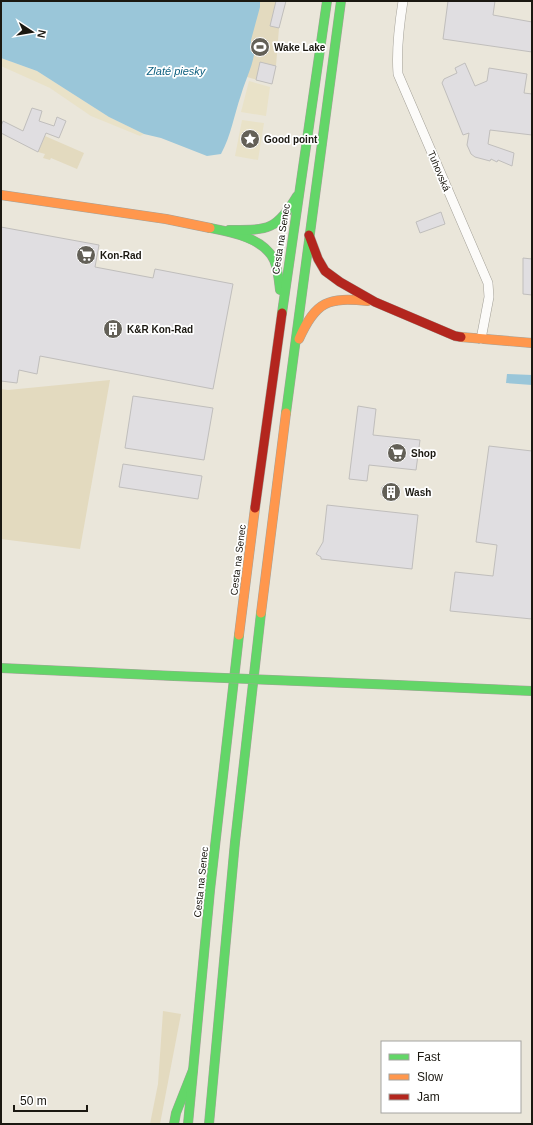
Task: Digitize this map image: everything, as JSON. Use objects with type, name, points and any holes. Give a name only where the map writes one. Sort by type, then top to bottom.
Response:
[{"type":"main road","name":"Cesta na Senec","points":[[188,1124],[232,697],[281,310],[327,1]]},
{"type":"main road","points":[[209,1124],[246,736],[292,356],[341,1]]},
{"type":"main road","points":[[1,195],[216,229],[245,230],[266,228],[277,224],[287,212],[300,190]]},
{"type":"main road","points":[[216,229],[257,244],[267,250],[276,262],[281,310]]},
{"type":"main road","points":[[309,233],[318,259],[325,271],[340,282],[375,302],[444,332],[467,338],[532,343]]},
{"type":"main road","points":[[292,356],[304,325],[318,306],[327,301],[340,298],[375,302]]},
{"type":"main road","points":[[1,668],[532,691]]},
{"type":"main road","points":[[174,1124],[176,1113],[193,1070]]},
{"type":"street","name":"Tuhovská","points":[[403,1],[398,35],[398,74],[488,283],[489,296],[481,339]]},
{"type":"shaded area","name":"Wake Lake","points":[[254,1],[286,1],[279,28],[276,66],[272,84],[236,74]]},
{"type":"shaded area","points":[[45,136],[84,153],[77,169],[51,158],[50,160],[43,158],[45,154],[38,152]]},
{"type":"shaded area","points":[[110,380],[80,549],[1,539],[1,389],[8,390]]},
{"type":"shaded area","points":[[163,1011],[181,1014],[160,1124],[150,1124],[158,1084]]},
{"type":"sand","points":[[1,58],[37,71],[109,117],[144,134],[140,136],[91,116],[50,88],[1,66]]},
{"type":"sand","points":[[249,81],[270,87],[266,116],[241,112]]},
{"type":"sand","name":"Good point","points":[[242,120],[264,123],[258,160],[235,156]]},
{"type":"water","name":"Zlaté piesky","points":[[1,1],[260,1],[260,7],[251,40],[251,44],[255,47],[250,71],[230,133],[221,154],[207,156],[161,138],[144,134],[109,117],[37,71],[1,58]]},
{"type":"water","points":[[507,374],[532,375],[532,385],[506,383]]},
{"type":"building","points":[[276,1],[286,1],[279,28],[270,26]]},
{"type":"building","points":[[448,1],[495,1],[493,15],[532,22],[532,52],[443,39]]},
{"type":"building","points":[[260,62],[276,66],[272,84],[256,80]]},
{"type":"building","points":[[465,63],[475,86],[487,81],[489,68],[527,74],[524,93],[532,94],[532,135],[490,130],[488,144],[514,153],[512,166],[498,160],[497,162],[491,159],[490,161],[475,157],[471,154],[467,145],[469,133],[463,135],[442,83],[444,79],[457,73],[455,68]]},
{"type":"building","points":[[32,108],[42,111],[39,121],[54,126],[57,117],[66,121],[59,138],[46,133],[38,152],[1,133],[3,121],[23,131]]},
{"type":"building","points":[[441,212],[445,224],[420,233],[416,222]]},
{"type":"building","name":"K&R Kon-Rad","points":[[1,227],[99,245],[95,267],[153,278],[155,269],[233,284],[213,389],[40,356],[37,374],[19,370],[17,383],[1,381]]},
{"type":"building","points":[[523,258],[532,259],[532,295],[523,294]]},
{"type":"building","points":[[133,396],[213,408],[204,460],[125,448]]},
{"type":"building","points":[[358,406],[376,409],[373,435],[420,440],[416,470],[369,465],[367,481],[349,479]]},
{"type":"building","points":[[489,446],[532,451],[532,619],[450,611],[455,572],[493,576],[497,545],[476,542]]},
{"type":"building","points":[[123,464],[202,476],[198,499],[119,487]]},
{"type":"building","name":"Wash","points":[[382,487],[400,489],[399,498],[381,495]]},
{"type":"building","points":[[327,505],[418,515],[412,569],[321,559],[321,557],[316,554],[323,542]]},
{"type":"traffic: fast","points":[[282,313],[327,1]]},
{"type":"traffic: fast","points":[[286,413],[341,1]]},
{"type":"traffic: fast","points":[[229,230],[253,230],[270,226],[283,216],[297,196]]},
{"type":"traffic: fast","points":[[210,228],[246,237],[263,246],[274,260],[280,290]]},
{"type":"traffic: fast","points":[[209,1124],[235,842],[261,613]]},
{"type":"traffic: fast","points":[[188,1124],[210,890],[239,635]]},
{"type":"traffic: fast","points":[[1,668],[174,676]]},
{"type":"traffic: fast","points":[[174,676],[397,685]]},
{"type":"traffic: fast","points":[[397,685],[532,691]]},
{"type":"traffic: fast","points":[[174,1124],[176,1113],[193,1070]]},
{"type":"traffic: slow","points":[[1,195],[166,219],[210,228]]},
{"type":"traffic: slow","points":[[299,339],[311,316],[325,304],[343,300],[368,301]]},
{"type":"traffic: slow","points":[[461,337],[532,343]]},
{"type":"traffic: slow","points":[[261,613],[286,413]]},
{"type":"traffic: slow","points":[[239,635],[255,508]]},
{"type":"traffic: jam","points":[[309,235],[318,259],[325,271],[340,282],[375,302],[455,336],[461,337]]},
{"type":"traffic: jam","points":[[255,508],[282,313]]},
{"type":"place","name":"Wake Lake","points":[[260,47]]},
{"type":"place","name":"Good point","points":[[250,139]]},
{"type":"place","name":"Kon-Rad","points":[[86,255]]},
{"type":"place","name":"K&R Kon-Rad","points":[[113,329]]},
{"type":"place","name":"Shop","points":[[397,453]]},
{"type":"place","name":"Wash","points":[[391,492]]}]
